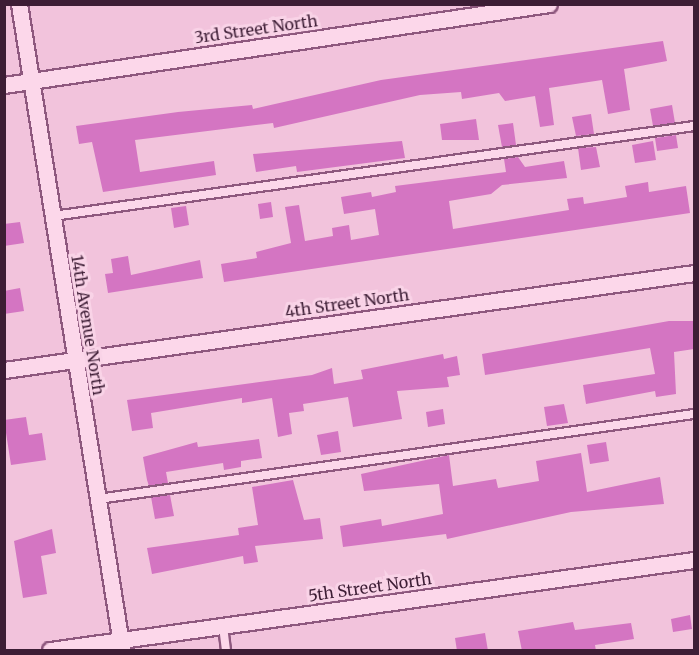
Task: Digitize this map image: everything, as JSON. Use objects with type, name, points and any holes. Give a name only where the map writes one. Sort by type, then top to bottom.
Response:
[{"type":"street","name":"14th Avenue North","points":[[19,4],[121,645]]},
{"type":"street","name":"3rd Street North","points":[[4,85],[549,4]]},
{"type":"street","name":"4th Street North","points":[[4,370],[694,273]]},
{"type":"street","name":"5th Street North","points":[[50,651],[121,645],[223,626],[694,560]]},
{"type":"lane","points":[[53,216],[694,126]]},
{"type":"lane","points":[[98,499],[694,414]]},
{"type":"lane","points":[[223,626],[226,651]]},
{"type":"building","points":[[663,41],[667,61],[624,69],[630,110],[608,114],[602,80],[549,88],[554,125],[540,127],[535,96],[505,101],[499,93],[462,99],[461,92],[420,95],[274,128],[273,123],[135,140],[140,172],[214,161],[216,175],[103,192],[92,142],[79,144],[76,126],[178,112],[252,105],[253,109],[381,80]]},
{"type":"building","points":[[672,105],[675,123],[653,126],[650,109]]},
{"type":"building","points":[[591,114],[594,134],[576,136],[572,117]]},
{"type":"building","points":[[476,119],[479,140],[442,140],[440,124]]},
{"type":"building","points":[[513,123],[516,145],[502,147],[498,125]]},
{"type":"building","points":[[676,135],[678,148],[657,151],[655,138]]},
{"type":"building","points":[[402,141],[405,158],[297,172],[296,166],[256,172],[253,154]]},
{"type":"building","points":[[653,141],[656,160],[635,163],[632,145]]},
{"type":"building","points":[[596,147],[600,167],[581,170],[578,148]]},
{"type":"building","points":[[518,157],[525,167],[564,161],[567,178],[502,185],[491,194],[449,201],[453,229],[569,210],[567,199],[583,197],[584,204],[627,197],[625,186],[648,182],[649,192],[686,186],[690,213],[224,282],[221,264],[257,258],[256,252],[291,243],[285,207],[299,205],[305,241],[333,236],[332,228],[349,225],[351,240],[379,235],[375,209],[344,214],[341,197],[371,192],[372,197],[396,192],[395,186],[506,172],[504,159]]},
{"type":"building","points":[[271,202],[273,217],[260,219],[258,204]]},
{"type":"building","points":[[186,206],[189,225],[174,228],[171,208]]},
{"type":"building","points":[[20,222],[24,243],[4,246],[4,224]]},
{"type":"building","points":[[128,256],[131,275],[200,260],[203,278],[108,293],[105,274],[113,273],[111,259]]},
{"type":"building","points":[[20,288],[24,311],[4,314],[4,291]]},
{"type":"building","points":[[669,321],[694,321],[694,349],[674,352],[676,394],[656,397],[655,391],[586,404],[583,385],[655,374],[650,348],[485,375],[482,354]]},
{"type":"building","points":[[443,354],[444,359],[457,356],[460,375],[447,377],[449,387],[397,391],[402,419],[353,427],[348,397],[303,404],[304,411],[289,413],[292,434],[278,437],[272,398],[242,403],[242,398],[151,413],[153,428],[132,431],[127,400],[312,375],[332,368],[334,384],[363,379],[361,370]]},
{"type":"building","points":[[564,404],[568,423],[547,426],[544,407]]},
{"type":"building","points":[[443,409],[445,424],[428,427],[426,412]]},
{"type":"building","points":[[26,417],[29,435],[42,433],[46,460],[11,465],[4,420]]},
{"type":"building","points":[[338,431],[341,452],[321,455],[317,435]]},
{"type":"building","points":[[259,439],[262,458],[241,461],[241,467],[224,470],[223,463],[166,472],[168,483],[149,486],[143,457],[197,442],[198,447]]},
{"type":"building","points":[[606,442],[609,461],[590,464],[587,445]]},
{"type":"building","points":[[581,453],[587,492],[660,477],[664,504],[571,512],[447,539],[446,534],[343,547],[340,526],[381,519],[382,526],[443,514],[439,484],[364,491],[361,474],[449,455],[453,486],[496,479],[498,488],[539,481],[536,461]]},
{"type":"building","points":[[293,480],[304,520],[320,518],[323,539],[255,546],[258,562],[244,564],[243,556],[152,574],[147,548],[239,535],[238,528],[258,525],[252,487]]},
{"type":"building","points":[[170,495],[174,516],[155,519],[151,497]]},
{"type":"building","points":[[52,529],[56,553],[41,556],[47,594],[23,598],[14,541]]},
{"type":"building","points":[[690,615],[692,629],[673,632],[671,619]]},
{"type":"building","points":[[573,622],[575,630],[631,623],[634,639],[595,645],[596,651],[522,651],[518,631]]},
{"type":"building","points":[[485,633],[488,651],[457,651],[455,638]]}]
